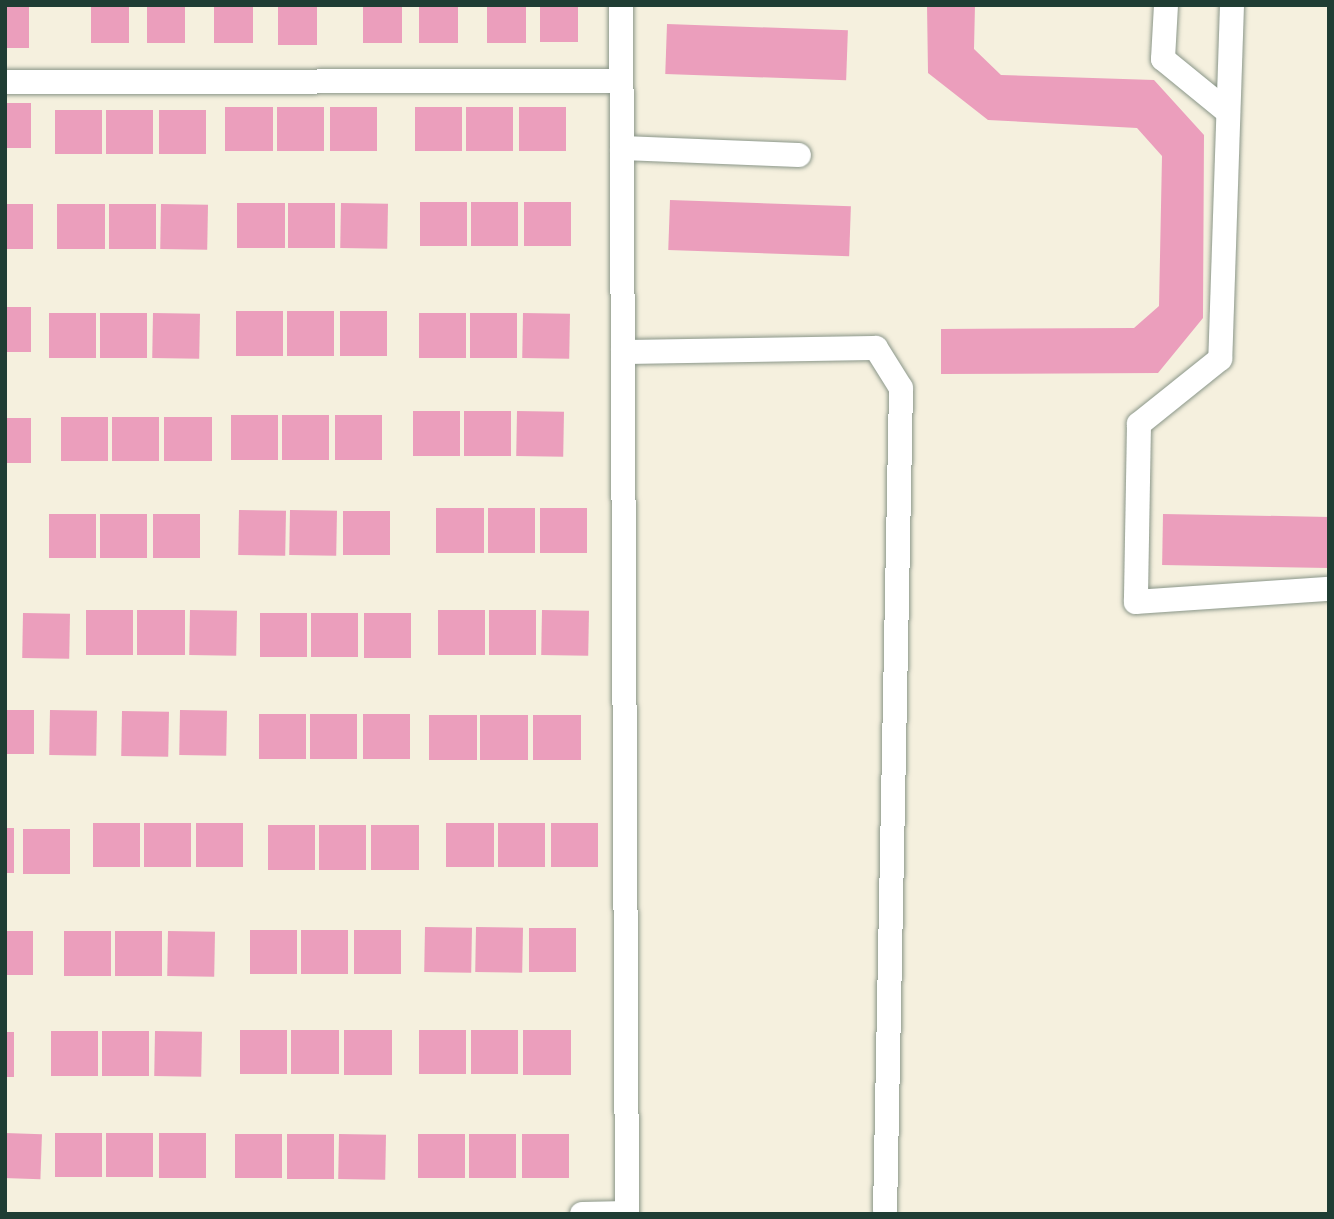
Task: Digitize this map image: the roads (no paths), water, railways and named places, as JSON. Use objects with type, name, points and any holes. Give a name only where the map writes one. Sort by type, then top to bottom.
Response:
[{"type":"street","points":[[582,1214],[627,1213],[621,5]]},
{"type":"street","points":[[1166,5],[1163,59],[1228,112]]},
{"type":"street","points":[[1231,5],[1220,359],[1139,424],[1136,602],[1329,589]]},
{"type":"street","points":[[5,82],[621,81]]},
{"type":"street","points":[[622,148],[799,155]]},
{"type":"street","points":[[623,352],[876,348],[901,388],[885,1211]]}]
